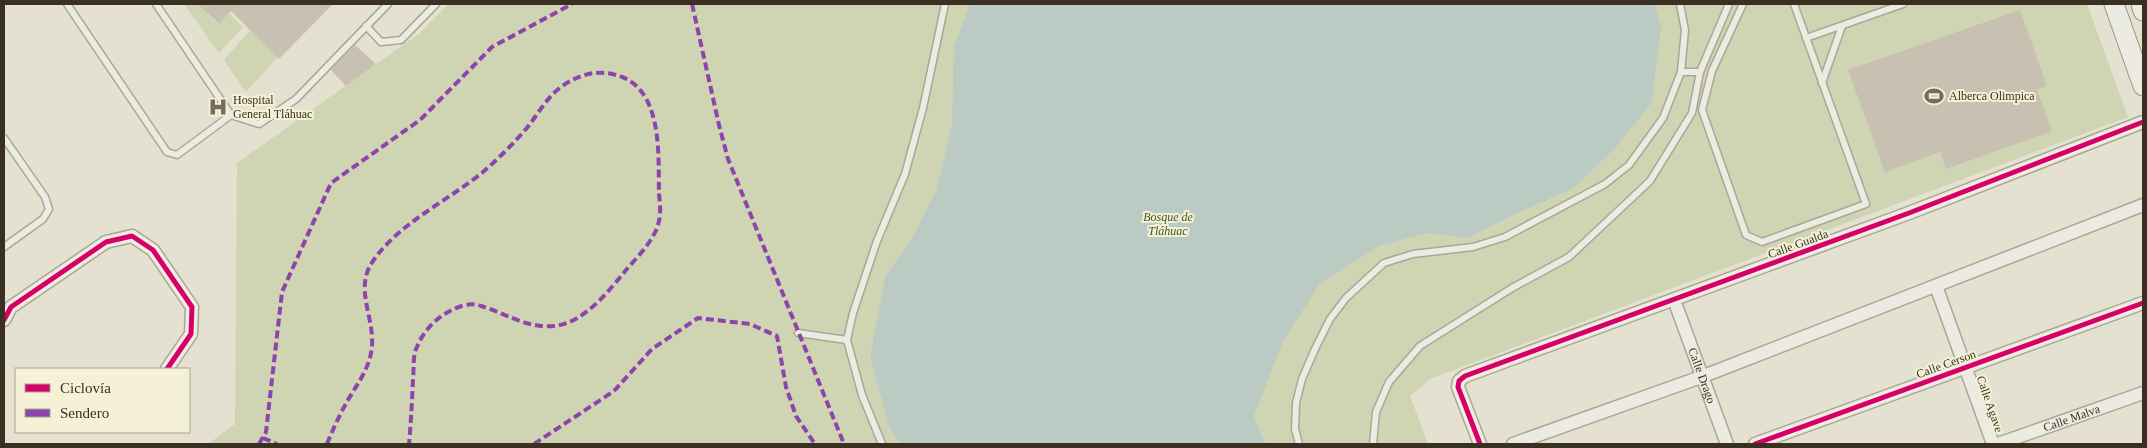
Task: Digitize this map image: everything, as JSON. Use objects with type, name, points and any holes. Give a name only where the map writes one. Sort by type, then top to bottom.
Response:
[{"type":"main road","points":[[2114,4],[2143,86]]},
{"type":"main road","points":[[2140,4],[2143,11]]},
{"type":"street","name":"Calle Gualda","points":[[1480,444],[1458,386],[1459,381],[1465,376],[1909,213],[2143,122]]},
{"type":"street","points":[[1513,444],[1701,377],[2143,205]]},
{"type":"street","points":[[4,320],[11,307],[106,242],[132,236],[153,250],[192,307],[191,334],[168,368]]},
{"type":"street","name":"Calle Agave","points":[[1936,286],[1967,367],[1993,444]]},
{"type":"street","name":"Calle Cerson","points":[[1755,444],[2143,303]]},
{"type":"street","name":"Calle Drago","points":[[1677,308],[1727,444]]},
{"type":"street","name":"Calle Malva","points":[[1998,444],[2143,393]]},
{"type":"lane","points":[[66,4],[167,152],[176,155],[231,115]]},
{"type":"lane","points":[[156,4],[231,115],[259,124],[296,99],[388,4]]},
{"type":"lane","points":[[366,26],[382,42],[401,40],[436,4]]},
{"type":"lane","points":[[882,444],[862,395],[847,340],[853,313],[877,241],[905,174],[923,108],[945,4]]},
{"type":"lane","points":[[1299,444],[1295,429],[1296,403],[1302,379],[1330,319],[1346,298],[1384,263],[1413,254],[1473,247],[1505,237],[1605,184],[1629,165],[1663,118],[1681,72],[1685,30],[1680,4]]},
{"type":"lane","points":[[1373,444],[1376,412],[1389,382],[1420,346],[1512,288],[1570,257],[1650,181],[1692,112],[1700,72],[1730,4]]},
{"type":"lane","points":[[1743,4],[1712,72],[1702,110],[1746,235],[1762,242],[1866,204],[1794,4]]},
{"type":"lane","points":[[1806,38],[1903,4]]},
{"type":"lane","points":[[1822,83],[1842,26]]},
{"type":"lane","points":[[1681,72],[1700,72]]},
{"type":"lane","points":[[4,138],[44,197],[49,209],[43,219],[4,247]]},
{"type":"lane","points":[[798,333],[847,340]]},
{"type":"green space","points":[[184,4],[208,4],[203,9],[218,24],[229,13],[243,27],[219,53]]},
{"type":"green space","name":"Bosque de Tláhuac","points":[[448,4],[2087,4],[2128,117],[1430,379],[1410,396],[1428,444],[208,444],[235,424],[237,163],[420,33]]},
{"type":"green space","points":[[250,30],[278,57],[246,92],[224,60]]},
{"type":"shaded area","points":[[970,4],[1654,4],[1661,25],[1652,102],[1616,147],[1574,188],[1468,238],[1426,233],[1379,246],[1320,283],[1283,341],[1254,416],[1265,444],[901,444],[890,429],[870,358],[885,277],[913,237],[936,191],[952,125],[954,47]]},
{"type":"building","points":[[198,4],[333,4],[279,59],[231,11],[219,24]]},
{"type":"building","points":[[2020,10],[2047,86],[2037,90],[2052,131],[1946,169],[1940,152],[1885,172],[1848,70]]},
{"type":"building","points":[[355,45],[376,64],[346,86],[331,70]]},
{"type":"marked path","points":[[259,444],[266,432],[282,292],[331,183],[420,120],[492,47],[572,4]]},
{"type":"marked path","points":[[692,4],[728,159],[844,444]]},
{"type":"marked path","points":[[327,444],[339,416],[369,360],[372,334],[366,302],[365,281],[373,261],[384,247],[410,224],[489,167],[521,135],[546,102],[561,87],[591,73],[612,74],[629,80],[641,91],[655,122],[659,159],[660,215],[654,235],[611,288],[585,313],[565,324],[554,326],[535,325],[473,304],[457,308],[439,318],[424,333],[415,352],[409,444]]},
{"type":"marked path","points":[[534,444],[614,391],[652,349],[698,318],[750,324],[777,336],[786,387],[796,416],[815,444]]},
{"type":"marked path","points":[[263,438],[277,444]]},
{"type":"cycle path","points":[[1480,444],[1458,387],[1459,381],[1465,376],[1909,213],[2143,122]]},
{"type":"cycle path","points":[[4,320],[11,307],[106,242],[132,236],[153,250],[192,307],[191,334],[168,368]]},
{"type":"cycle path","points":[[1755,444],[2143,303]]},
{"type":"place","name":"Alberca Olimpica","points":[[1934,96]]},
{"type":"place","name":"Hospital General Tláhuac","points":[[218,107]]}]
